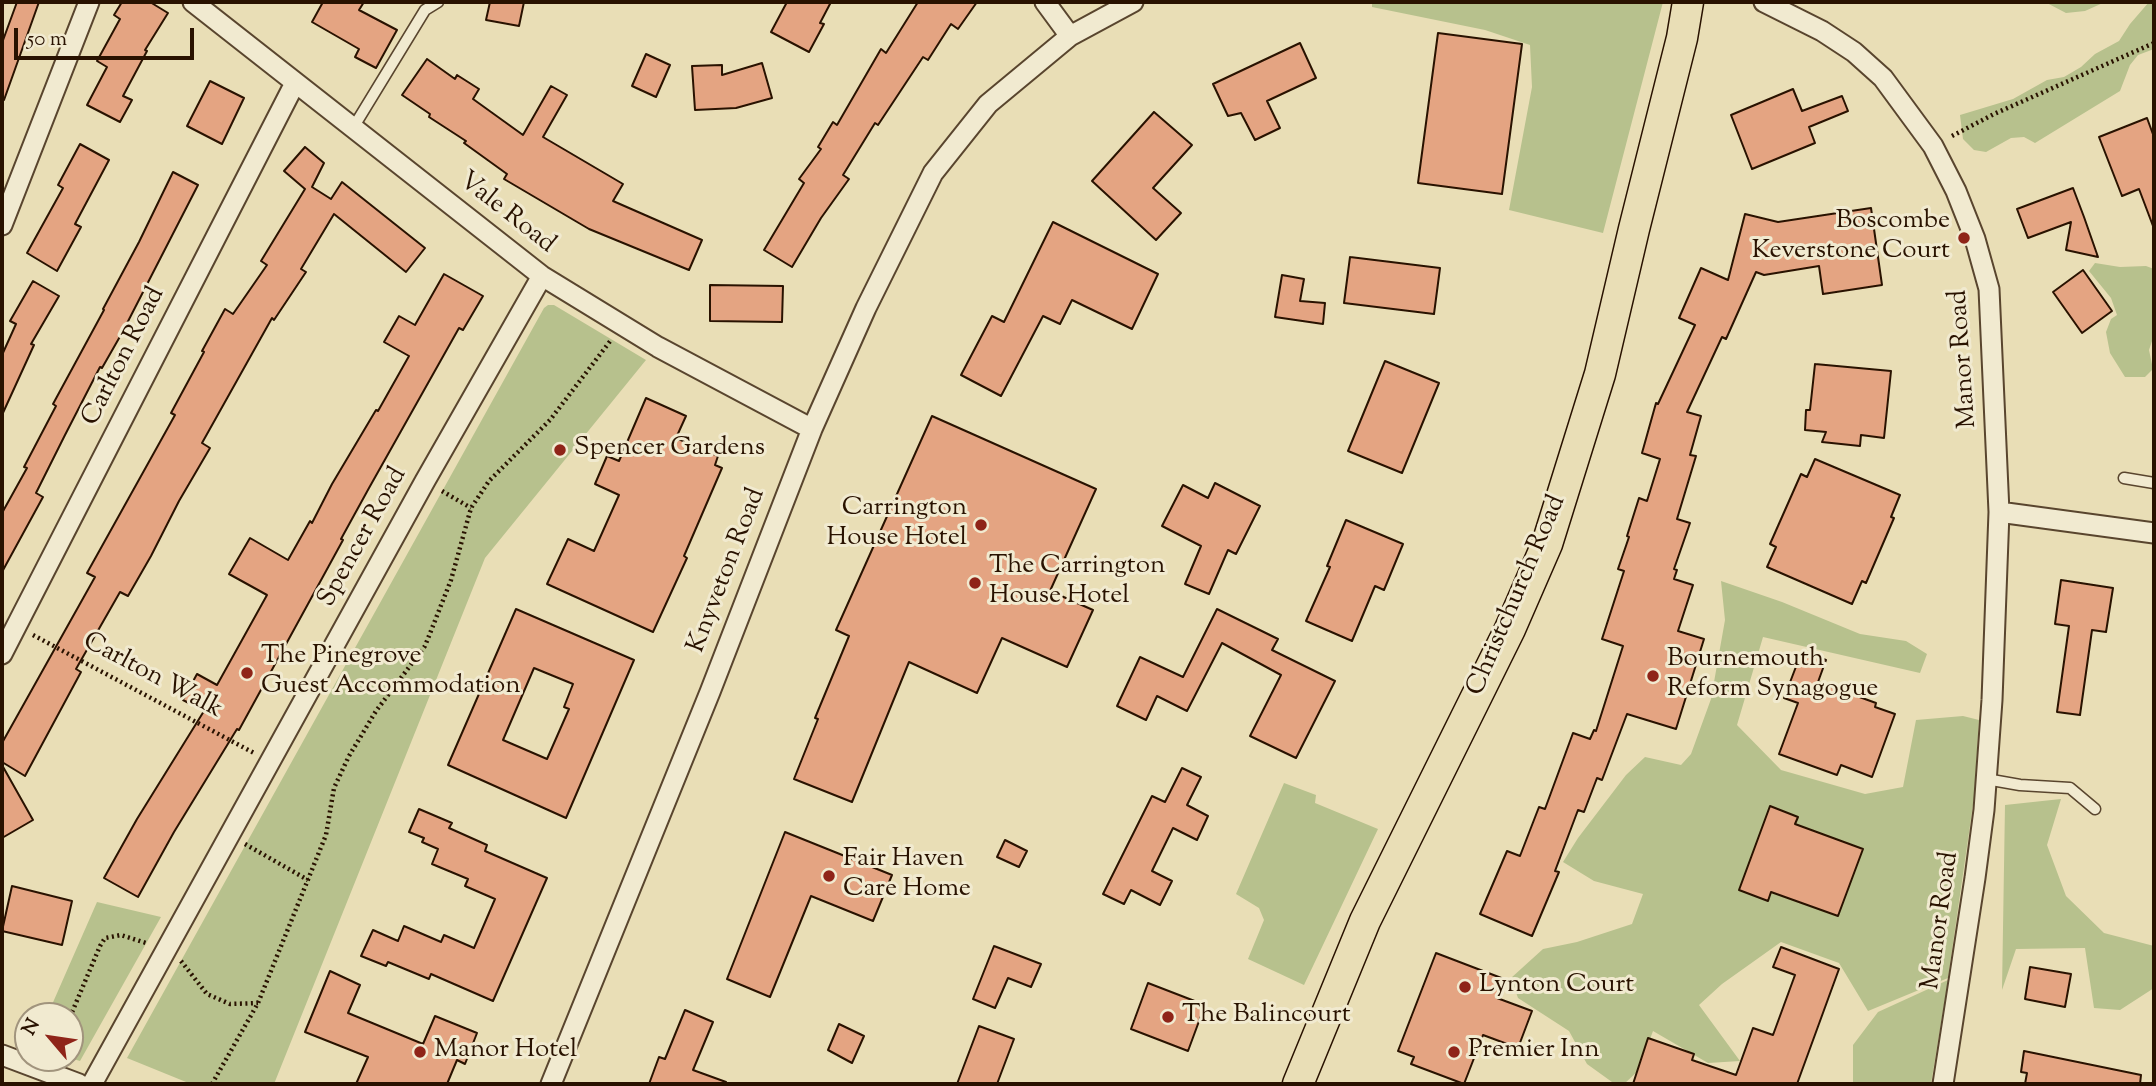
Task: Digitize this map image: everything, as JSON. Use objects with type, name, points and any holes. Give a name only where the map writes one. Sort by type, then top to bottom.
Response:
[{"type":"main road","name":"Christchurch Road","points":[[1298,1084],[1365,921],[1510,629],[1547,544],[1600,374],[1682,38],[1688,2]]},
{"type":"street","points":[[2,225],[89,2]]},
{"type":"street","name":"Vale Road","points":[[193,2],[542,276],[622,326],[812,429]]},
{"type":"street","points":[[1045,2],[1070,36]]},
{"type":"street","name":"Knyveton Road","points":[[551,1084],[710,692],[812,429],[866,308],[933,173],[988,104],[1070,36],[1133,2]]},
{"type":"street","name":"Manor Road","points":[[1764,2],[1822,31],[1854,52],[1883,78],[1933,146],[1956,191],[1975,239],[1989,289],[1999,512],[1992,700],[1975,878],[1943,1084]]},
{"type":"street","name":"Carlton Road","points":[[2,654],[295,83]]},
{"type":"street","name":"Spencer Road","points":[[92,1084],[425,481],[542,276]]},
{"type":"street","points":[[1999,512],[2154,533]]},
{"type":"street","points":[[2,1055],[45,1078],[79,1084]]},
{"type":"lane","points":[[353,128],[425,10],[439,2]]},
{"type":"lane","points":[[2124,478],[2154,483]]},
{"type":"lane","points":[[1986,779],[2021,785],[2070,788],[2095,809]]},
{"type":"path","points":[[1933,146],[1994,114],[2154,43]]},
{"type":"path","points":[[212,1084],[258,1003],[326,835],[334,788],[349,756],[376,711],[425,646],[451,580],[471,508],[489,481],[550,420],[622,326]]},
{"type":"path","points":[[425,481],[471,508]]},
{"type":"path","name":"Carlton Walk","points":[[16,626],[270,761]]},
{"type":"path","points":[[229,835],[308,880]]},
{"type":"path","points":[[76,1002],[105,938],[121,934],[166,951],[185,964],[207,994],[230,1004],[258,1003]]},
{"type":"green space","points":[[1372,2],[1663,2],[1603,233],[1509,210],[1532,87],[1530,45],[1485,30],[1372,7]]},
{"type":"green space","points":[[2045,2],[2105,2],[2085,11],[2066,13]]},
{"type":"green space","points":[[2149,2],[2154,2],[2154,49],[2138,55],[2130,65],[2120,91],[2035,143],[2024,137],[2011,138],[1986,152],[1974,150],[1963,139],[1960,115],[2013,99],[2047,80],[2064,77],[2081,67],[2095,54],[2119,41]]},
{"type":"green space","points":[[2095,263],[2120,267],[2146,266],[2154,269],[2154,335],[2149,350],[2153,369],[2145,377],[2125,377],[2110,353],[2106,332],[2111,319],[2117,315],[2111,298],[2089,271]]},
{"type":"green space","points":[[554,305],[646,360],[485,558],[274,1084],[191,1084],[127,1058],[544,308]]},
{"type":"green space","points":[[1721,581],[1782,602],[1860,634],[1906,641],[1927,654],[1920,673],[1763,637],[1737,725],[1781,770],[1865,794],[1903,787],[1916,720],[1963,716],[1979,720],[1974,798],[1948,978],[1868,1011],[1839,963],[1781,942],[1722,984],[1699,1005],[1740,1061],[1708,1063],[1653,1031],[1638,1071],[1624,1084],[1612,1084],[1587,1064],[1569,1031],[1518,998],[1511,978],[1543,949],[1577,942],[1632,924],[1643,894],[1594,881],[1563,862],[1626,775],[1645,757],[1681,765],[1691,754],[1711,699],[1725,620]]},
{"type":"green space","points":[[1284,783],[1316,795],[1315,803],[1378,829],[1304,985],[1248,959],[1264,920],[1259,908],[1236,894]]},
{"type":"green space","points":[[2061,799],[2047,845],[2066,896],[2104,933],[2154,946],[2154,988],[2120,1010],[2094,1008],[2085,948],[2016,949],[2002,990],[2005,805]]},
{"type":"green space","points":[[97,902],[161,917],[84,1054],[84,1002],[53,1002]]},
{"type":"green space","points":[[1948,980],[1931,1084],[1853,1084],[1853,1045],[1878,1012]]},
{"type":"building","points":[[17,2],[39,2],[4,100],[2,43]]},
{"type":"building","points":[[122,2],[150,2],[168,13],[145,50],[147,51],[123,96],[132,100],[120,122],[87,105],[107,67],[97,61],[120,19],[114,15]]},
{"type":"building","points":[[323,2],[364,2],[359,10],[397,30],[376,68],[355,57],[359,49],[312,22]]},
{"type":"building","points":[[490,2],[524,2],[519,26],[486,20]]},
{"type":"building","points":[[787,2],[831,2],[820,23],[824,24],[809,52],[771,32]]},
{"type":"building","points":[[918,2],[977,2],[958,29],[951,24],[928,60],[923,57],[878,125],[875,123],[843,175],[849,179],[821,218],[792,267],[764,250],[804,183],[799,179],[821,149],[818,147],[833,122],[837,125],[881,49],[886,53]]},
{"type":"building","points":[[1438,33],[1522,44],[1502,194],[1418,183]]},
{"type":"building","points":[[1300,43],[1316,78],[1267,101],[1280,128],[1255,140],[1241,113],[1228,116],[1213,84]]},
{"type":"building","points":[[646,54],[670,65],[656,97],[632,86]]},
{"type":"building","points":[[427,59],[455,79],[457,75],[479,89],[473,99],[523,135],[551,86],[567,95],[543,137],[623,184],[613,201],[702,240],[689,270],[589,229],[504,179],[507,174],[402,95]]},
{"type":"building","points":[[762,63],[772,98],[736,108],[695,110],[692,66],[722,65],[722,75]]},
{"type":"building","points":[[210,81],[244,98],[222,144],[187,126]]},
{"type":"building","points":[[1793,89],[1802,111],[1842,96],[1848,111],[1809,127],[1815,143],[1752,169],[1731,115]]},
{"type":"building","points":[[1154,112],[1192,145],[1153,188],[1181,213],[1156,240],[1092,181]]},
{"type":"building","points":[[2147,118],[2154,137],[2153,226],[2139,189],[2122,196],[2099,137]]},
{"type":"building","points":[[80,144],[109,160],[75,224],[81,227],[57,271],[27,253],[63,188],[58,185]]},
{"type":"building","points":[[305,147],[324,163],[312,187],[331,199],[342,182],[425,248],[406,272],[334,214],[301,269],[306,272],[274,320],[272,318],[202,443],[210,448],[151,556],[128,596],[120,592],[76,669],[81,672],[25,776],[2,762],[2,743],[95,577],[87,573],[175,415],[171,413],[225,309],[233,314],[267,265],[261,261],[305,189],[284,171]]},
{"type":"building","points":[[173,172],[198,185],[122,333],[102,368],[100,367],[65,435],[36,493],[43,497],[2,572],[2,513],[27,468],[24,467],[56,406],[53,404],[104,310]]},
{"type":"building","points":[[2073,188],[2098,257],[2066,250],[2071,222],[2028,238],[2017,209]]},
{"type":"building","points":[[1871,208],[1882,285],[1823,294],[1819,266],[1764,275],[1756,272],[1726,339],[1722,337],[1687,412],[1701,416],[1690,455],[1696,456],[1677,519],[1690,523],[1674,569],[1677,570],[1674,579],[1693,585],[1678,631],[1704,639],[1676,729],[1627,714],[1602,780],[1597,778],[1584,812],[1578,810],[1555,871],[1559,872],[1532,936],[1480,914],[1507,851],[1520,856],[1539,807],[1545,809],[1573,733],[1590,739],[1594,730],[1596,731],[1623,646],[1602,639],[1624,571],[1618,569],[1639,498],[1647,501],[1660,459],[1642,453],[1656,403],[1658,404],[1695,325],[1679,318],[1701,268],[1728,280],[1745,214],[1778,222]]},
{"type":"building","points":[[1053,222],[1158,274],[1132,329],[1072,300],[1060,324],[1043,316],[1001,396],[961,375],[992,316],[1004,322]]},
{"type":"building","points":[[1350,257],[1440,268],[1434,314],[1344,303]]},
{"type":"building","points":[[2083,270],[2112,311],[2082,333],[2053,292]]},
{"type":"building","points":[[444,274],[483,296],[463,330],[459,328],[341,539],[343,540],[239,730],[237,729],[174,832],[138,897],[104,878],[204,711],[183,700],[197,674],[217,685],[267,595],[229,574],[250,538],[288,560],[409,356],[384,342],[399,316],[415,325]]},
{"type":"building","points":[[1282,275],[1304,279],[1300,301],[1325,303],[1323,324],[1275,317]]},
{"type":"building","points":[[33,281],[59,296],[31,344],[34,345],[2,415],[2,355],[16,324],[10,321]]},
{"type":"building","points":[[710,285],[783,286],[782,322],[710,321]]},
{"type":"building","points":[[1385,361],[1439,383],[1402,473],[1348,451]]},
{"type":"building","points":[[1815,364],[1891,371],[1884,438],[1861,435],[1860,446],[1822,442],[1826,432],[1805,430]]},
{"type":"building","points":[[646,398],[686,416],[676,438],[718,456],[715,465],[722,468],[684,556],[687,558],[653,632],[547,584],[568,539],[594,551],[619,495],[595,484],[607,456],[619,461]]},
{"type":"building","name":"Carrington House Hotel","points":[[932,416],[1096,489],[1050,591],[1093,610],[1067,667],[1002,638],[977,693],[909,662],[852,802],[794,779],[818,719],[815,718],[849,636],[836,630]]},
{"type":"building","points":[[1815,459],[1900,495],[1891,517],[1894,518],[1866,583],[1862,581],[1852,604],[1767,567],[1776,547],[1770,544],[1801,474],[1807,477]]},
{"type":"building","points":[[1215,483],[1260,506],[1236,554],[1228,550],[1209,594],[1185,584],[1201,546],[1162,526],[1183,485],[1208,498]]},
{"type":"building","points":[[1346,520],[1403,544],[1384,590],[1375,586],[1352,641],[1306,621],[1330,567],[1327,566]]},
{"type":"building","points":[[2061,580],[2113,588],[2106,632],[2092,630],[2080,715],[2057,712],[2069,626],[2055,624]]},
{"type":"building","points":[[516,609],[634,660],[566,818],[448,765]],"holes":[[[534,668],[573,684],[564,707],[569,709],[547,759],[503,740]]]},
{"type":"building","points":[[1217,609],[1278,639],[1272,650],[1335,681],[1296,758],[1250,736],[1281,675],[1222,643],[1187,711],[1157,696],[1146,720],[1117,706],[1140,657],[1183,677]]},
{"type":"building","points":[[1802,651],[1826,660],[1818,682],[1876,703],[1875,707],[1895,714],[1872,777],[1841,765],[1837,775],[1779,754],[1798,703],[1784,698]]},
{"type":"building","points":[[2,765],[33,820],[2,838]]},
{"type":"building","points":[[1182,768],[1201,777],[1187,805],[1208,816],[1197,840],[1173,828],[1152,871],[1172,881],[1160,905],[1131,890],[1124,904],[1103,894],[1152,796],[1165,802]]},
{"type":"building","points":[[1770,806],[1798,817],[1795,824],[1863,849],[1838,916],[1771,892],[1768,901],[1739,890]]},
{"type":"building","points":[[419,809],[452,823],[449,828],[487,845],[485,851],[547,878],[493,1001],[431,974],[429,979],[388,962],[386,966],[361,956],[373,930],[398,941],[404,926],[441,942],[444,935],[474,948],[495,899],[465,886],[468,879],[432,864],[438,849],[422,842],[424,838],[409,832]]},
{"type":"building","points":[[785,832],[892,875],[873,921],[811,896],[770,997],[727,979]]},
{"type":"building","points":[[1005,840],[1027,851],[1019,867],[997,857]]},
{"type":"building","points":[[12,886],[72,901],[62,945],[2,931]]},
{"type":"building","points":[[994,946],[1041,964],[1031,987],[1008,978],[995,1008],[973,999]]},
{"type":"building","points":[[1781,947],[1839,969],[1797,1084],[1633,1084],[1648,1038],[1694,1054],[1692,1060],[1736,1075],[1753,1028],[1773,1035],[1795,975],[1773,967]]},
{"type":"building","name":"Lynton Court","points":[[1436,953],[1504,979],[1497,998],[1532,1011],[1518,1048],[1483,1035],[1464,1084],[1411,1064],[1414,1057],[1398,1051]]},
{"type":"building","points":[[2030,967],[2071,974],[2065,1007],[2025,999]]},
{"type":"building","name":"Manor Hotel","points":[[330,971],[360,985],[348,1013],[423,1044],[435,1016],[477,1033],[465,1064],[457,1060],[447,1084],[356,1084],[368,1057],[305,1032]]},
{"type":"building","name":"The Balincourt","points":[[1148,983],[1205,1005],[1188,1051],[1131,1029]]},
{"type":"building","points":[[685,1010],[713,1022],[693,1070],[726,1084],[649,1084],[659,1057],[665,1059]]},
{"type":"building","points":[[839,1024],[864,1036],[852,1063],[828,1050]]},
{"type":"building","points":[[979,1026],[1014,1039],[997,1084],[957,1084]]},
{"type":"building","points":[[2024,1051],[2141,1075],[2140,1084],[2025,1084],[2027,1073],[2021,1072]]},
{"type":"place","name":"Boscombe Keverstone Court","points":[[1964,238]]},
{"type":"place","name":"Spencer Gardens","points":[[560,450]]},
{"type":"place","name":"Carrington House Hotel","points":[[981,525]]},
{"type":"place","name":"The Carrington House Hotel","points":[[975,583]]},
{"type":"place","name":"The Pinegrove Guest Accommodation","points":[[247,673]]},
{"type":"place","name":"Bournemouth Reform Synagogue","points":[[1653,676]]},
{"type":"place","name":"Fair Haven Care Home","points":[[829,876]]},
{"type":"place","name":"Lynton Court","points":[[1465,987]]},
{"type":"place","name":"The Balincourt","points":[[1168,1017]]},
{"type":"place","name":"Manor Hotel","points":[[420,1052]]},
{"type":"place","name":"Premier Inn","points":[[1454,1052]]}]
